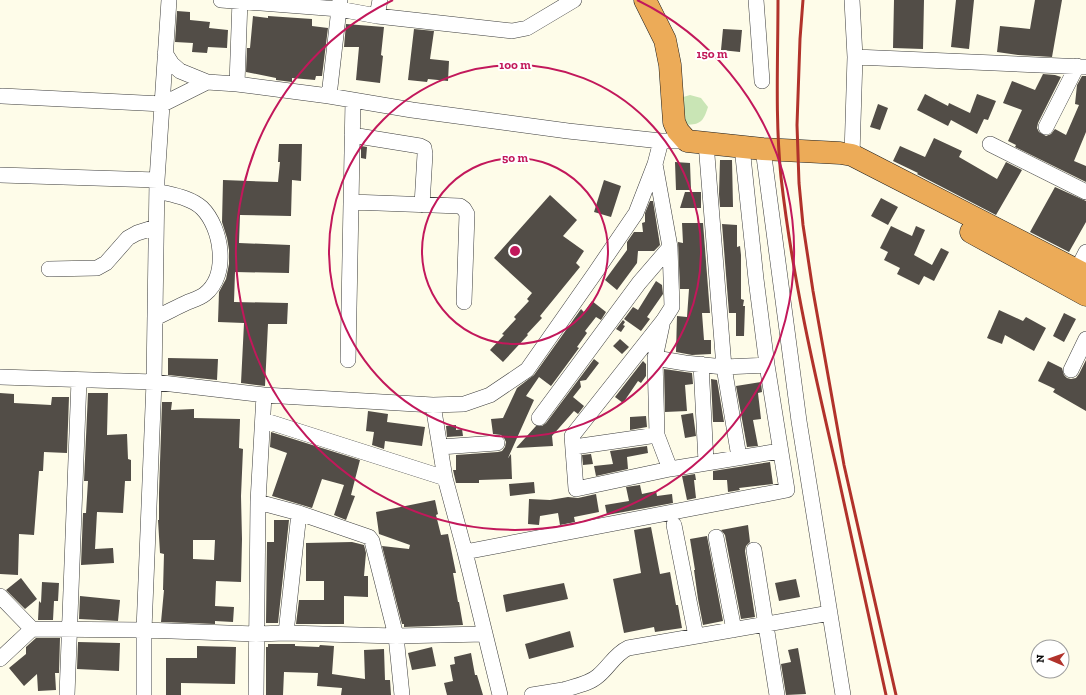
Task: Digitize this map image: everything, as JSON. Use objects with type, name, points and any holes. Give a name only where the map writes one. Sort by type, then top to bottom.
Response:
[{"type":"highway","points":[[645,0],[665,40],[670,65],[674,122],[678,131],[696,142],[753,148],[840,153],[852,156],[1083,266]]},
{"type":"highway","points":[[826,153],[837,166],[856,172],[1086,295]]},
{"type":"street","points":[[144,695],[144,630],[154,382],[157,185],[169,0]]},
{"type":"street","points":[[221,0],[339,5],[377,16],[512,31],[526,28],[574,0]]},
{"type":"street","points":[[377,16],[380,0]]},
{"type":"street","points":[[756,0],[762,81]]},
{"type":"street","points":[[852,0],[855,57],[852,156]]},
{"type":"street","points":[[237,84],[240,1]]},
{"type":"street","points":[[329,96],[339,5]]},
{"type":"street","points":[[165,53],[172,64],[180,72],[207,82],[237,84],[329,96],[412,110],[561,130],[661,141],[696,142],[724,367],[739,457]]},
{"type":"street","points":[[855,57],[1082,67],[1046,127]]},
{"type":"street","points":[[2,96],[163,104],[207,82]]},
{"type":"street","points":[[348,360],[353,100]]},
{"type":"street","points":[[352,135],[420,146],[424,148],[425,154],[422,205]]},
{"type":"street","points":[[0,377],[154,382],[264,395],[433,405],[464,404],[490,395],[527,370],[596,274],[636,213],[655,164],[661,141]]},
{"type":"street","points":[[990,144],[1086,192]]},
{"type":"street","points":[[465,552],[787,490],[767,365],[756,280],[753,148]]},
{"type":"street","points":[[753,148],[843,695]]},
{"type":"street","points":[[655,164],[670,247],[672,307],[663,321],[572,436],[576,489],[706,462],[780,451]]},
{"type":"street","points":[[0,176],[157,185],[188,199],[202,208],[214,223],[220,240],[218,273],[212,286],[204,295],[155,318]]},
{"type":"street","points":[[351,202],[460,206],[464,209],[467,214],[464,302]]},
{"type":"street","points":[[49,269],[98,268],[106,263],[128,238],[137,232],[156,227]]},
{"type":"street","points":[[540,418],[639,283],[670,247]]},
{"type":"street","points":[[663,321],[655,358],[657,435],[670,469]]},
{"type":"street","points":[[1071,370],[1086,339]]},
{"type":"street","points":[[655,358],[724,367],[767,365]]},
{"type":"street","points":[[701,364],[706,462]]},
{"type":"street","points":[[67,695],[79,380]]},
{"type":"street","points":[[256,695],[258,502],[264,395]]},
{"type":"street","points":[[433,405],[445,478],[465,552],[500,695]]},
{"type":"street","points":[[263,420],[445,478]]},
{"type":"street","points":[[574,447],[657,435]]},
{"type":"street","points":[[440,447],[497,443]]},
{"type":"street","points":[[258,502],[299,513],[369,537],[372,541],[396,636],[402,695]]},
{"type":"street","points":[[286,633],[299,513]]},
{"type":"street","points":[[674,525],[696,636]]},
{"type":"street","points":[[716,537],[734,630]]},
{"type":"street","points":[[754,550],[777,695]]},
{"type":"street","points":[[0,596],[32,629],[396,636],[485,634]]},
{"type":"street","points":[[532,695],[564,693],[597,677],[618,654],[628,648],[830,613]]},
{"type":"street","points":[[0,659],[32,629]]},
{"type":"green space","points":[[690,95],[701,98],[708,107],[705,116],[701,121],[695,124],[686,125],[680,98]]},
{"type":"building","points":[[894,0],[924,0],[923,49],[893,48]]},
{"type":"building","points":[[956,0],[974,0],[969,49],[951,47]]},
{"type":"building","points":[[1035,0],[1062,0],[1052,57],[997,52],[1000,26],[1030,29]]},
{"type":"building","points":[[177,11],[190,12],[190,20],[210,22],[209,28],[228,30],[227,48],[208,47],[207,53],[192,52],[193,43],[175,42]]},
{"type":"building","points":[[253,16],[268,18],[268,16],[312,19],[312,26],[328,28],[322,76],[316,76],[315,80],[292,78],[292,82],[276,80],[276,78],[246,72],[247,48],[250,48]]},
{"type":"building","points":[[346,24],[384,27],[380,83],[356,80],[359,47],[344,47]]},
{"type":"building","points":[[414,29],[434,31],[430,59],[449,61],[448,81],[428,79],[427,82],[408,80]]},
{"type":"building","points":[[723,29],[742,30],[740,52],[721,50]]},
{"type":"building","points":[[1043,74],[1061,77],[1038,123],[1037,128],[1039,132],[1046,136],[1051,134],[1055,129],[1066,135],[1079,105],[1075,104],[1077,85],[1082,76],[1086,76],[1086,132],[1074,161],[1086,166],[1086,182],[1015,147],[1016,145],[1008,141],[1022,110],[1003,103],[1012,81],[1035,90]]},
{"type":"building","points":[[925,94],[948,106],[949,103],[970,113],[977,94],[996,101],[988,120],[984,119],[977,134],[951,120],[948,126],[917,110]]},
{"type":"building","points":[[878,104],[888,108],[880,130],[870,127]]},
{"type":"building","points":[[934,138],[962,151],[959,157],[997,179],[1006,162],[1022,170],[996,215],[893,161],[900,146],[925,157]]},
{"type":"building","points":[[279,144],[302,144],[301,181],[292,180],[291,216],[240,215],[239,243],[290,245],[289,273],[235,272],[234,302],[288,303],[287,324],[268,324],[265,386],[241,383],[244,323],[218,322],[219,292],[226,279],[229,264],[227,238],[222,222],[223,180],[278,182],[280,162],[278,162]]},
{"type":"building","points":[[361,146],[367,147],[366,159],[361,158]]},
{"type":"building","points":[[720,160],[732,160],[733,207],[720,207]]},
{"type":"building","points":[[675,162],[690,163],[691,190],[676,190]]},
{"type":"building","points":[[604,180],[621,186],[611,217],[594,212]]},
{"type":"building","points":[[1055,187],[1086,201],[1086,222],[1069,252],[1030,232]]},
{"type":"building","points":[[685,192],[701,192],[701,208],[680,208]]},
{"type":"building","points":[[550,195],[577,220],[563,236],[584,251],[576,263],[580,267],[540,316],[542,318],[503,362],[490,350],[516,319],[514,317],[529,301],[527,299],[532,293],[494,258]]},
{"type":"building","points":[[881,198],[898,207],[888,225],[871,216]]},
{"type":"building","points":[[650,201],[653,201],[660,245],[654,251],[638,251],[637,263],[617,290],[605,280],[627,250],[627,242],[634,232],[643,232],[642,223],[645,222],[645,213]]},
{"type":"building","points":[[682,223],[703,223],[710,313],[702,313],[704,340],[711,340],[711,354],[692,355],[676,352],[677,316],[687,317],[689,289],[680,289],[678,242],[683,243]]},
{"type":"building","points":[[722,224],[737,225],[737,247],[740,246],[741,255],[741,299],[744,300],[743,306],[745,306],[744,336],[736,336],[736,313],[729,313]]},
{"type":"building","points":[[891,226],[912,236],[916,226],[925,230],[914,255],[932,265],[941,248],[949,252],[934,281],[924,276],[919,285],[897,274],[900,268],[884,260],[888,252],[880,248]]},
{"type":"building","points":[[656,281],[662,285],[663,294],[647,317],[650,319],[641,331],[624,319],[633,307],[638,310]]},
{"type":"building","points":[[592,301],[606,312],[601,320],[596,317],[585,331],[587,333],[577,347],[579,348],[551,386],[539,377],[526,396],[534,400],[508,458],[511,454],[512,479],[479,480],[479,483],[456,483],[453,470],[456,470],[456,455],[498,452],[502,451],[505,447],[506,442],[504,438],[501,435],[493,434],[491,419],[503,418],[517,388],[534,375],[581,309],[584,312]]},
{"type":"building","points":[[999,310],[1023,321],[1026,317],[1046,328],[1034,351],[1005,335],[1002,344],[987,338]]},
{"type":"building","points":[[1064,313],[1076,319],[1064,342],[1053,336]]},
{"type":"building","points":[[623,320],[625,322],[623,325],[625,326],[621,332],[616,329]]},
{"type":"building","points":[[620,339],[629,347],[622,354],[613,346]]},
{"type":"building","points":[[168,358],[218,359],[217,380],[168,375]]},
{"type":"building","points":[[594,359],[599,363],[586,380],[580,381],[581,387],[573,397],[584,406],[578,414],[574,411],[552,436],[553,446],[516,448],[536,426],[542,426],[546,423]]},
{"type":"building","points":[[1086,360],[1086,411],[1053,392],[1055,389],[1038,381],[1048,361],[1062,368],[1064,375],[1071,379],[1076,378]]},
{"type":"building","points":[[643,361],[646,364],[646,376],[641,383],[638,381],[623,403],[615,397]]},
{"type":"building","points":[[664,369],[692,373],[693,384],[685,385],[687,411],[665,412]]},
{"type":"building","points":[[711,379],[717,380],[724,422],[713,422]]},
{"type":"building","points":[[761,382],[762,392],[758,393],[761,419],[753,420],[758,446],[747,447],[736,386]]},
{"type":"building","points":[[0,393],[14,394],[14,403],[51,405],[52,397],[69,397],[67,453],[44,452],[43,471],[39,471],[34,535],[19,534],[18,575],[0,574]]},
{"type":"building","points":[[88,393],[108,393],[107,435],[127,434],[128,459],[131,460],[131,481],[125,481],[123,513],[97,512],[95,549],[113,548],[114,563],[81,565],[83,513],[86,513],[88,481],[84,481]]},
{"type":"building","points":[[162,402],[172,402],[171,410],[194,409],[194,418],[240,419],[239,448],[243,449],[241,496],[241,582],[216,581],[215,606],[234,607],[233,622],[215,621],[215,624],[161,622],[164,590],[164,554],[160,553],[158,520]],"holes":[[[193,540],[215,540],[214,560],[193,559]]]},
{"type":"building","points":[[368,411],[388,414],[387,422],[425,427],[422,446],[385,441],[384,449],[372,445],[374,432],[366,431]]},
{"type":"building","points":[[693,413],[696,436],[685,438],[681,415]]},
{"type":"building","points":[[646,416],[647,427],[630,430],[630,417]]},
{"type":"building","points":[[456,425],[456,430],[462,429],[463,436],[447,437],[446,426]]},
{"type":"building","points":[[271,432],[360,460],[351,495],[355,496],[346,520],[334,515],[344,485],[322,479],[312,508],[272,496],[287,453],[270,447]]},
{"type":"building","points":[[647,446],[648,453],[627,457],[628,469],[596,476],[594,466],[613,464],[610,451]]},
{"type":"building","points":[[591,454],[593,464],[583,465],[582,455]]},
{"type":"building","points":[[770,462],[773,484],[739,488],[740,490],[728,492],[727,480],[713,480],[713,471]]},
{"type":"building","points":[[695,474],[696,480],[694,480],[696,498],[687,500],[682,476]]},
{"type":"building","points":[[534,482],[535,493],[510,496],[509,484]]},
{"type":"building","points":[[640,485],[642,494],[656,491],[657,496],[672,494],[673,503],[607,515],[605,505],[629,501],[626,487]]},
{"type":"building","points":[[596,494],[599,512],[574,517],[575,522],[560,525],[558,513],[540,516],[539,525],[528,524],[529,499],[550,500],[568,497],[578,498]]},
{"type":"building","points":[[435,500],[438,514],[436,515],[441,535],[448,534],[456,573],[453,573],[463,625],[404,627],[382,546],[409,549],[410,545],[379,534],[376,512]]},
{"type":"building","points":[[274,520],[289,520],[278,623],[266,623],[267,542],[274,542]]},
{"type":"building","points":[[748,525],[750,542],[746,546],[745,551],[755,617],[741,619],[725,535],[721,530]]},
{"type":"building","points":[[651,527],[660,574],[670,572],[682,628],[655,632],[654,627],[624,633],[613,579],[641,573],[634,530]]},
{"type":"building","points":[[707,536],[723,621],[703,625],[690,539]]},
{"type":"building","points":[[352,542],[364,545],[366,553],[364,576],[368,576],[368,597],[344,596],[344,624],[296,624],[299,600],[324,600],[324,581],[306,581],[306,543]]},
{"type":"building","points":[[21,578],[37,599],[25,609],[6,590]]},
{"type":"building","points":[[796,579],[800,597],[779,601],[775,583]]},
{"type":"building","points":[[42,582],[59,583],[58,601],[54,601],[53,620],[38,620],[39,601],[41,603]]},
{"type":"building","points":[[564,583],[568,599],[506,612],[503,595]]},
{"type":"building","points":[[80,596],[120,600],[118,621],[79,619]]},
{"type":"building","points":[[570,631],[574,647],[529,659],[525,644]]},
{"type":"building","points":[[36,638],[60,638],[59,673],[55,673],[56,690],[38,691],[37,674],[24,686],[9,668],[26,654],[26,647]]},
{"type":"building","points":[[78,642],[120,643],[119,671],[77,669]]},
{"type":"building","points":[[268,644],[295,644],[295,646],[319,647],[320,645],[334,646],[332,674],[365,679],[364,650],[384,649],[385,680],[390,680],[391,695],[341,695],[342,688],[317,686],[318,673],[284,672],[283,695],[266,695],[266,647],[268,647]]},
{"type":"building","points":[[197,646],[236,647],[235,684],[181,683],[181,695],[166,695],[166,658],[197,658]]},
{"type":"building","points":[[432,647],[436,666],[412,670],[408,653]]},
{"type":"building","points":[[798,648],[806,694],[786,695],[781,664],[791,662],[788,650]]},
{"type":"building","points":[[471,653],[475,675],[477,675],[483,695],[447,695],[444,683],[453,681],[450,665],[455,664],[454,657]]},
{"type":"railway","points":[[778,0],[777,88],[779,155],[791,250],[812,359],[886,695]]},
{"type":"railway","points":[[803,0],[797,125],[799,183],[803,225],[813,291],[844,465],[896,695]]}]
